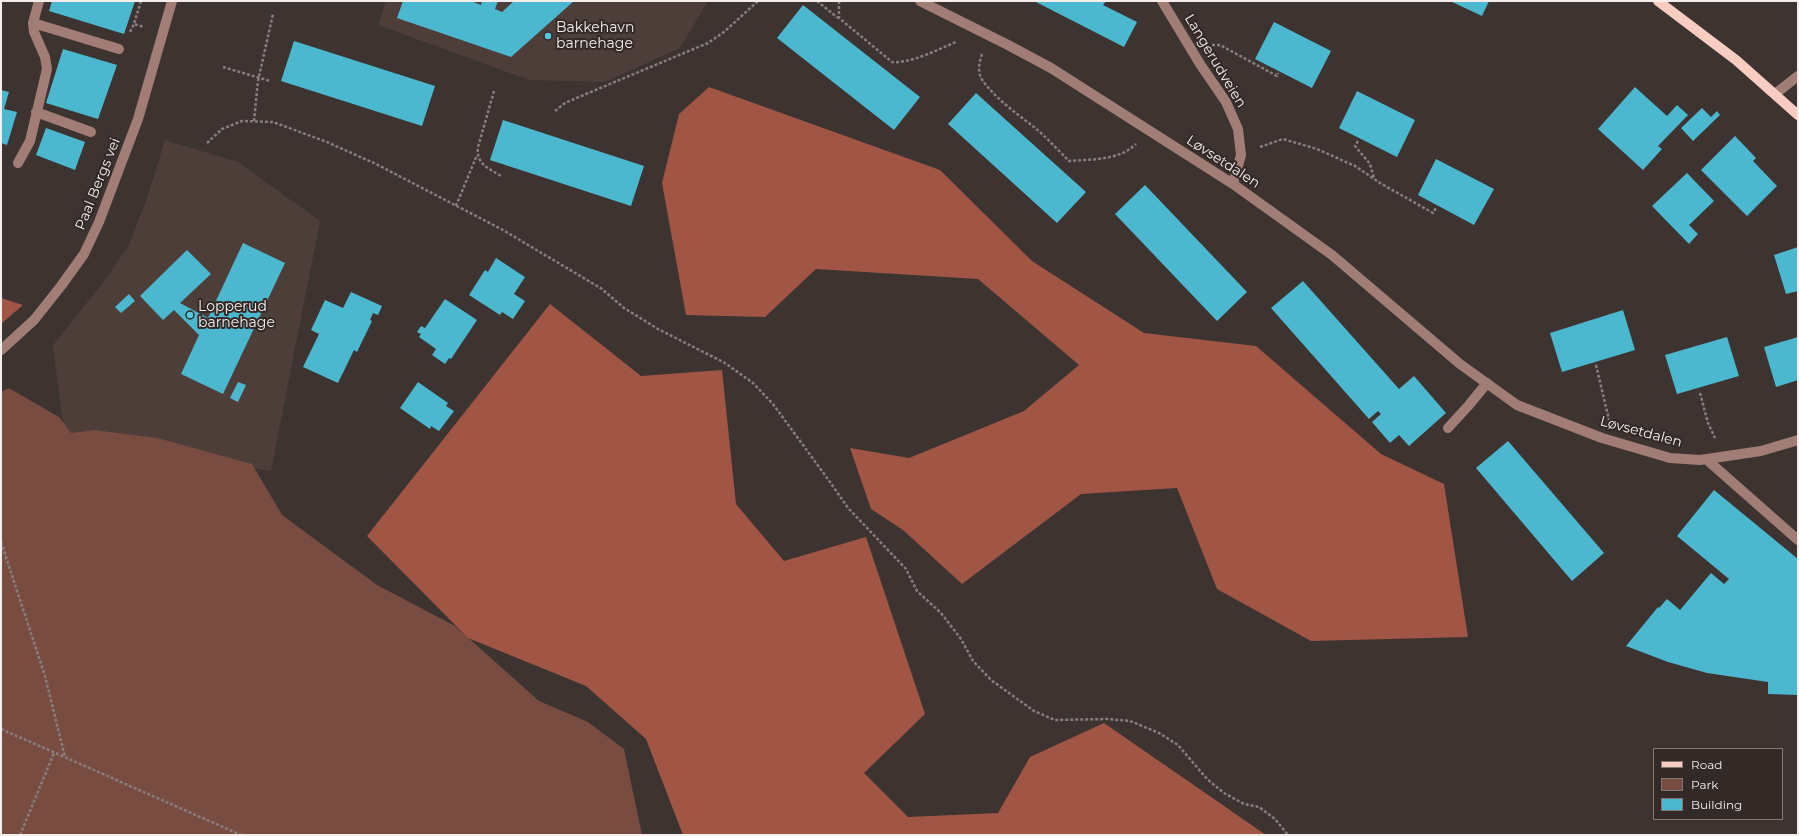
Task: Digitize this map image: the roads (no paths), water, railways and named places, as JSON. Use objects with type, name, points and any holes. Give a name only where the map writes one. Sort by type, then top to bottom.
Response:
[{"type":"main road","points":[[1658,1],[1707,37],[1798,115]]},
{"type":"street","points":[[18,163],[30,141],[47,69],[45,57],[34,32],[33,22],[39,1]]},
{"type":"street","name":"Paal Bergs vei","points":[[1,350],[34,320],[62,286],[84,254],[100,222],[138,119],[172,1]]},
{"type":"street","name":"Løvsetdalen","points":[[920,1],[1051,68],[1233,184],[1332,255],[1460,364],[1517,405],[1602,438],[1670,458],[1700,460],[1761,451],[1798,440]]},
{"type":"street","name":"Langerudveien","points":[[1162,1],[1226,102],[1238,129],[1241,155],[1233,184]]},
{"type":"street","points":[[33,22],[119,50]]},
{"type":"street","points":[[1775,94],[1798,76]]},
{"type":"street","points":[[36,112],[90,132]]},
{"type":"street","points":[[1448,428],[1487,383]]},
{"type":"street","points":[[1706,459],[1798,540]]},
{"type":"place","name":"Bakkehavn barnehage","points":[[548,36]]},
{"type":"place","name":"Lopperud barnehage","points":[[190,315]]}]
